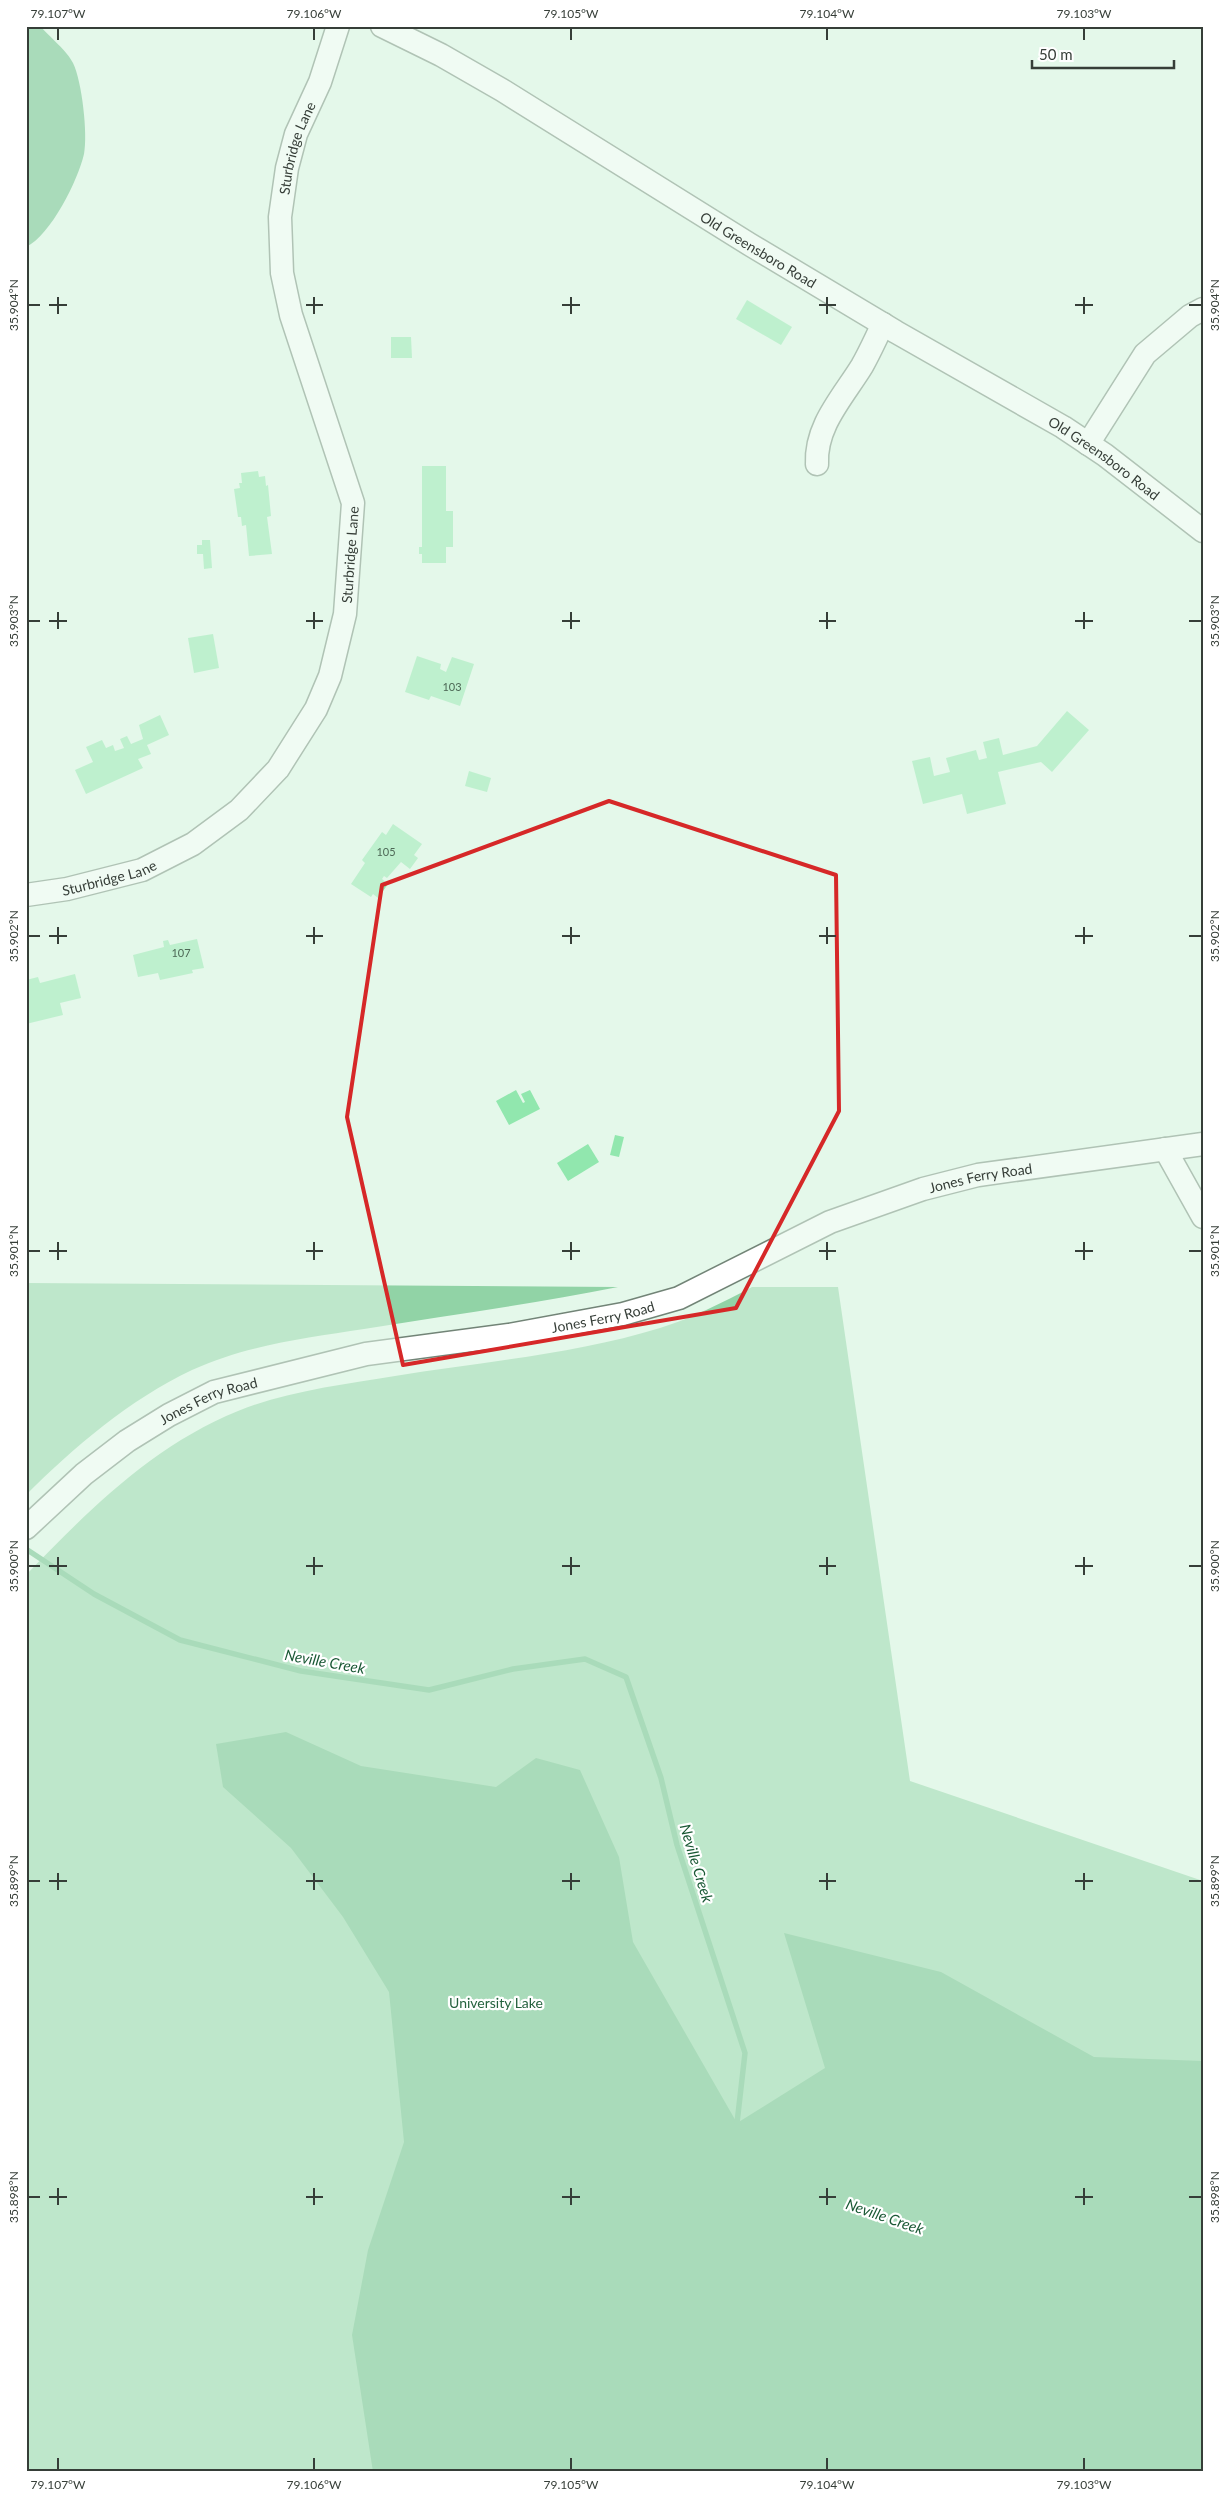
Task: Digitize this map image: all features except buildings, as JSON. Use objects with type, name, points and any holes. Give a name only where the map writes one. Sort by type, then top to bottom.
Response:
[{"type":"street","name":"Sturbridge Lane","points":[[26,895],[67,889],[142,870],[193,844],[239,810],[278,769],[316,709],[330,676],[345,614],[353,503],[290,315],[282,274],[280,217],[287,168],[296,134],[320,82],[338,26]]},
{"type":"street","name":"Old Greensboro Road","points":[[382,26],[441,55],[502,90],[749,244],[883,324],[1063,427],[1173,506],[1203,531]]},
{"type":"street","points":[[1088,444],[1144,354],[1190,316],[1203,309]]},
{"type":"street","points":[[817,464],[816,449],[830,412],[862,365],[883,324]]},
{"type":"street","name":"Jones Ferry Road","points":[[31,1523],[84,1474],[127,1441],[214,1392],[366,1354],[509,1335],[623,1314],[679,1298],[830,1222],[923,1188],[978,1175],[1203,1144]]},
{"type":"street","points":[[1164,1149],[1203,1217]]},
{"type":"highlighted area","points":[[609,801],[836,875],[839,1111],[736,1308],[403,1365],[347,1117],[382,885]]},
{"type":"green space","points":[[26,1283],[618,1287],[523,1304],[298,1339],[255,1348],[213,1361],[169,1382],[124,1410],[63,1459],[26,1495]]},
{"type":"green space","name":"University Lake","points":[[752,1287],[838,1287],[910,1781],[1203,1881],[1203,2472],[26,2472],[26,1575],[98,1504],[150,1461],[177,1442],[207,1425],[238,1411],[256,1404],[315,1389],[562,1351],[628,1337],[684,1320]]},
{"type":"water","points":[[26,26],[40,26],[63,49],[73,63],[79,82],[85,122],[85,145],[81,165],[62,206],[45,231],[26,247]]},
{"type":"water","name":"University Lake","points":[[286,1732],[361,1766],[496,1787],[536,1758],[580,1770],[619,1857],[633,1942],[737,2123],[825,2068],[784,1933],[941,1972],[1094,2057],[1203,2061],[1203,2472],[373,2472],[352,2335],[368,2250],[404,2142],[389,1992],[343,1917],[291,1848],[223,1787],[216,1744]]},
{"type":"waterway","name":"Neville Creek","points":[[26,1549],[94,1594],[180,1640],[301,1671],[429,1690],[513,1669],[585,1659],[626,1677],[661,1778],[677,1845],[745,2053],[737,2123],[740,2127]]}]
